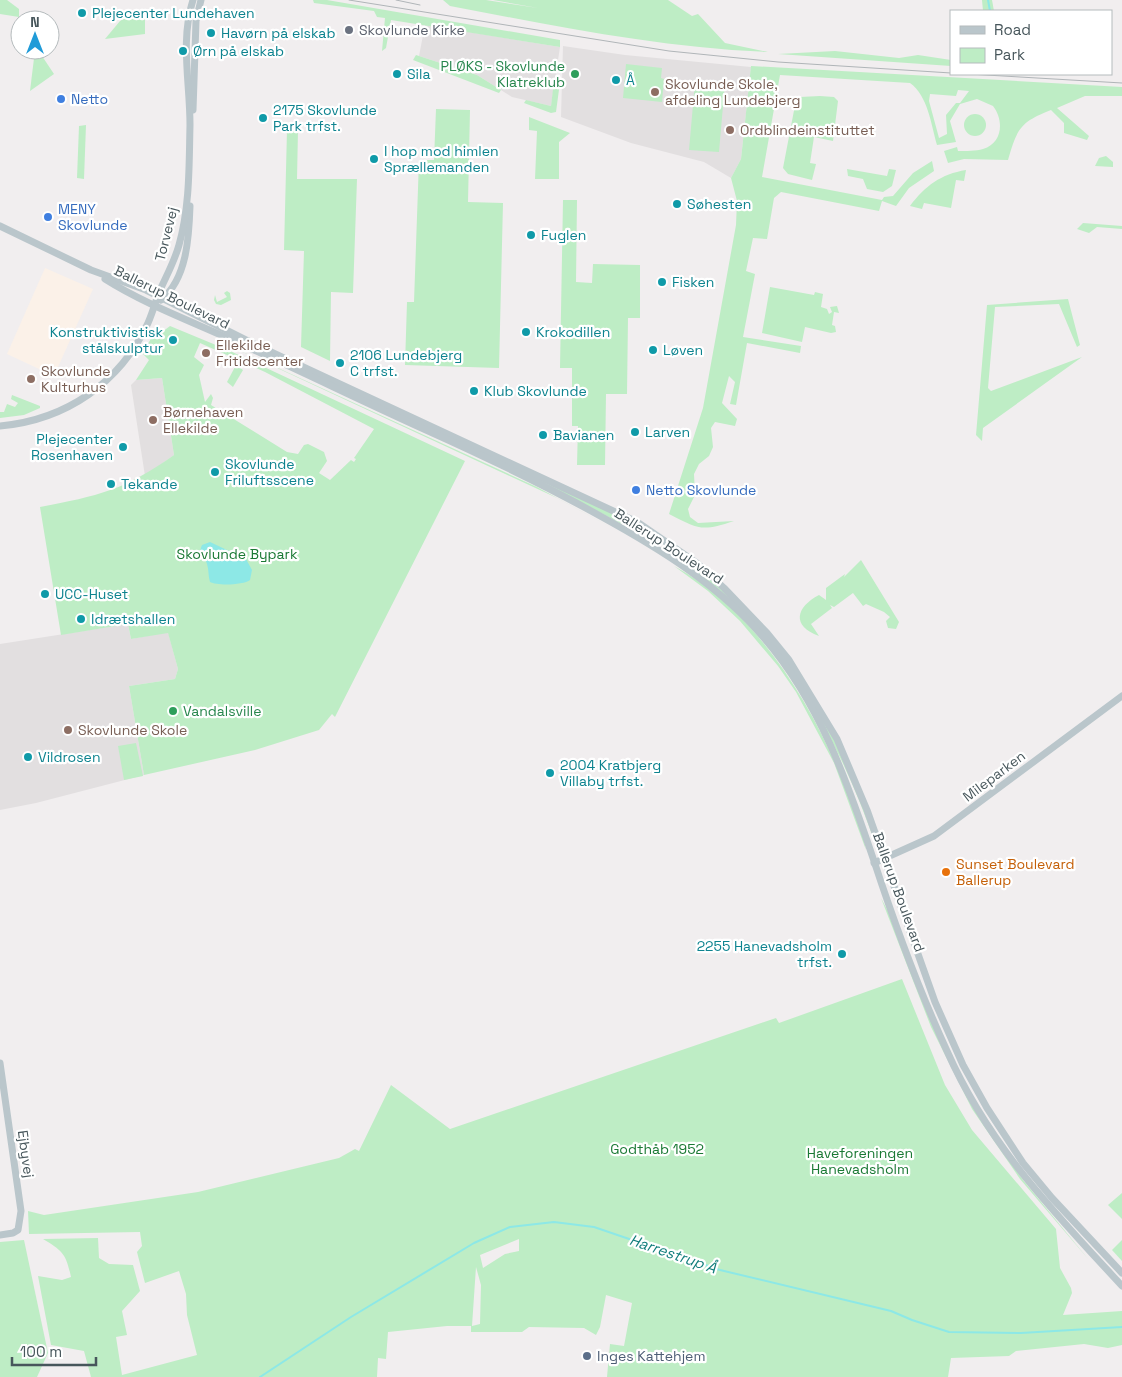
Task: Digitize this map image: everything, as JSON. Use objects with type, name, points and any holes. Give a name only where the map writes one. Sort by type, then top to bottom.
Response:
[{"type":"street","name":"Torvevej","points":[[0,426],[34,421],[52,415],[86,397],[104,384],[123,364],[143,333],[156,306],[177,252],[186,209],[190,123],[187,42],[189,11],[193,0]]},
{"type":"street","name":"Torvevej","points":[[160,297],[169,294],[188,245],[195,28],[201,0]]},
{"type":"street","name":"Ballerup Boulevard","points":[[0,226],[91,270],[156,306],[547,486],[656,549],[716,590],[763,637],[784,663],[812,705],[845,775],[874,863],[927,1005],[956,1072],[979,1113],[1017,1169],[1046,1204],[1122,1286]]},
{"type":"street","name":"Ballerup Boulevard","points":[[91,270],[160,297],[256,345],[637,522],[698,564],[767,633],[805,684],[836,739],[852,772],[885,859],[935,1002],[979,1095],[1023,1163],[1052,1198],[1122,1273]]},
{"type":"street","name":"Mileparken","points":[[874,863],[934,836],[1122,696]]},
{"type":"street","name":"Ejbyvej","points":[[0,1063],[21,1211],[18,1230],[0,1236]]},
{"type":"shaded area","points":[[425,25],[560,47],[551,106],[512,97],[477,75],[419,56]]},
{"type":"shaded area","name":"Skovlunde Skole, afdeling Lundebjerg","points":[[563,46],[625,55],[751,67],[741,159],[731,178],[704,162],[631,143],[561,117]]},
{"type":"shaded area","points":[[45,268],[93,289],[54,376],[7,354]]},
{"type":"shaded area","name":"Børnehaven Ellekilde","points":[[162,378],[174,455],[145,476],[131,385],[136,380]]},
{"type":"shaded area","name":"Skovlunde Skole","points":[[128,624],[131,639],[168,632],[178,669],[175,679],[129,686],[144,775],[36,803],[0,810],[0,644]]},
{"type":"green space","points":[[0,0],[7,0],[19,9],[10,10],[10,16],[0,14]]},
{"type":"green space","points":[[313,0],[327,0],[560,40],[560,47],[391,20],[386,48],[382,51],[385,18],[377,17],[374,11],[314,3]]},
{"type":"green space","points":[[443,0],[486,0],[538,8],[493,0],[668,0],[692,16],[698,14],[725,43],[768,52],[688,46],[608,35],[450,6]]},
{"type":"green space","points":[[982,0],[992,0],[994,10],[983,10]]},
{"type":"green space","points":[[136,12],[145,19],[145,34],[105,39],[120,21]]},
{"type":"green space","points":[[835,51],[899,58],[918,55],[950,60],[950,66],[778,54]]},
{"type":"green space","points":[[416,55],[477,75],[501,90],[499,93],[413,60]]},
{"type":"green space","points":[[34,60],[45,60],[54,74],[30,91]]},
{"type":"green space","points":[[626,64],[662,68],[661,78],[664,79],[662,102],[623,98]]},
{"type":"green space","points":[[751,66],[1122,87],[1122,96],[1085,96],[1057,108],[1089,136],[1087,140],[1064,133],[1064,123],[1051,110],[1032,119],[1021,128],[1014,141],[1008,160],[964,159],[948,163],[944,151],[957,147],[958,151],[980,150],[995,142],[1000,130],[1000,124],[997,112],[993,106],[977,99],[960,104],[950,121],[956,142],[937,145],[925,103],[921,95],[910,83],[780,75],[762,177],[882,200],[884,197],[893,196],[913,173],[932,161],[934,171],[909,188],[896,206],[882,201],[879,211],[781,192],[774,198],[767,239],[753,238],[746,271],[755,274],[743,337],[801,346],[800,353],[747,343],[736,405],[730,404],[735,382],[729,376],[722,403],[737,419],[735,426],[715,422],[711,428],[713,447],[709,456],[699,464],[694,474],[695,495],[688,509],[690,517],[698,523],[734,521],[707,528],[694,526],[669,514],[703,408],[736,225],[737,201],[731,178],[741,159]],"holes":[[[958,90],[969,91],[960,103],[956,103],[946,115],[947,134],[939,138],[929,101],[930,94],[956,96]]]},
{"type":"green space","points":[[554,81],[560,82],[556,112],[551,113],[524,103],[526,100],[551,106]]},
{"type":"green space","points":[[695,82],[725,83],[719,152],[689,150]]},
{"type":"green space","points":[[800,97],[834,97],[838,101],[833,141],[814,137],[810,163],[816,164],[812,180],[788,174],[783,168],[796,100]]},
{"type":"green space","points":[[436,109],[470,110],[468,202],[503,203],[499,368],[405,365],[407,302],[414,302],[419,160],[434,160]]},
{"type":"green space","points":[[975,114],[983,117],[986,125],[983,133],[975,136],[967,133],[964,125],[967,117]]},
{"type":"green space","points":[[529,117],[570,133],[559,142],[559,179],[535,179],[537,131],[529,130]]},
{"type":"green space","points":[[86,125],[84,179],[77,178],[79,126]]},
{"type":"green space","points":[[287,130],[298,130],[297,179],[357,179],[353,293],[331,292],[330,361],[301,347],[304,251],[284,250]]},
{"type":"green space","points":[[1106,156],[1113,162],[1113,167],[1095,166],[1099,158]]},
{"type":"green space","points":[[847,169],[887,176],[889,169],[896,170],[892,186],[883,192],[867,189],[863,179],[848,176]]},
{"type":"green space","points":[[966,170],[964,181],[956,180],[951,208],[924,203],[922,209],[910,206],[934,182],[949,174]]},
{"type":"green space","points":[[563,200],[577,200],[576,282],[592,283],[593,264],[640,265],[640,318],[628,318],[627,394],[606,394],[605,465],[577,465],[578,426],[572,426],[572,368],[560,368]]},
{"type":"green space","points":[[1083,223],[1122,226],[1122,229],[1097,227],[1089,233],[1077,229]]},
{"type":"green space","points":[[770,287],[814,295],[815,292],[823,294],[821,307],[827,309],[829,314],[832,312],[830,307],[837,306],[839,313],[834,312],[832,325],[835,326],[836,332],[831,333],[805,327],[802,342],[762,333]]},
{"type":"green space","points":[[227,291],[230,293],[231,300],[221,305],[216,304],[214,300],[215,295],[217,302],[227,297],[224,293]]},
{"type":"green space","points":[[1068,299],[1080,345],[1077,347],[1059,304],[995,307],[988,388],[991,391],[1082,357],[983,428],[982,441],[976,435],[987,305]]},
{"type":"green space","points":[[174,311],[634,524],[631,529],[547,484]]},
{"type":"green space","name":"Skovlunde Bypark","points":[[170,326],[228,350],[465,461],[335,717],[332,714],[319,730],[255,750],[144,775],[129,686],[175,679],[178,669],[168,633],[131,639],[128,624],[61,635],[40,507],[110,490],[141,476],[174,455],[162,378],[136,380],[149,360],[142,353],[154,334],[162,332]],"holes":[[[200,343],[265,372],[374,429],[354,458],[356,459],[354,462],[351,460],[330,480],[319,473],[327,461],[324,452],[308,444],[304,445],[298,454],[287,452],[211,405],[213,398],[211,394],[205,402],[199,375],[204,365],[194,357]]]},
{"type":"green space","points":[[204,334],[537,487],[627,536],[557,498]]},
{"type":"green space","points":[[236,365],[243,370],[233,387],[227,382]]},
{"type":"green space","points":[[12,395],[40,406],[40,408],[24,415],[0,418],[0,412],[4,412],[7,404],[15,407],[18,403],[11,399]]},
{"type":"green space","points":[[667,545],[716,584],[739,606],[780,653],[799,679],[816,705],[838,747],[877,846],[841,759],[820,718],[796,679],[768,642],[738,608],[703,577],[665,549]]},
{"type":"green space","points":[[861,560],[899,622],[896,629],[888,628],[886,621],[890,617],[884,612],[866,604],[863,606],[853,593],[834,607],[830,605],[832,608],[811,624],[819,636],[810,632],[801,622],[800,616],[805,605],[819,595],[826,600],[826,588],[845,574],[844,577]]},
{"type":"green space","points":[[674,566],[705,586],[734,610],[784,670],[805,703],[839,772],[862,833],[866,850],[834,763],[796,692],[778,666],[740,621],[708,591]]},
{"type":"green space","points":[[136,743],[143,776],[124,780],[118,746]]},
{"type":"green space","points":[[881,898],[891,917],[940,1043],[980,1119],[1023,1180],[1089,1260],[1020,1179],[972,1109],[931,1027]]},
{"type":"green space","points":[[902,979],[945,1085],[972,1130],[1056,1229],[1060,1268],[1072,1293],[1063,1315],[1122,1311],[1122,1345],[1108,1348],[1084,1344],[1016,1351],[1009,1356],[951,1358],[948,1377],[607,1377],[610,1344],[624,1346],[632,1303],[606,1295],[600,1327],[596,1335],[584,1328],[529,1327],[522,1332],[471,1332],[471,1326],[447,1326],[388,1332],[386,1359],[378,1358],[377,1377],[91,1377],[84,1351],[51,1345],[38,1276],[62,1280],[71,1277],[63,1254],[43,1239],[98,1238],[99,1258],[109,1264],[133,1265],[140,1291],[122,1311],[127,1335],[116,1337],[122,1375],[197,1355],[187,1315],[186,1294],[179,1271],[145,1283],[137,1252],[142,1246],[140,1232],[29,1234],[28,1211],[44,1215],[198,1192],[339,1158],[355,1149],[359,1151],[391,1085],[450,1129],[776,1018],[779,1023]],"holes":[[[519,1239],[519,1251],[505,1254],[483,1268],[480,1255]],[[476,1267],[481,1285],[480,1324],[472,1326]]]},
{"type":"green space","points":[[1122,1193],[1122,1219],[1108,1205]]},
{"type":"green space","points":[[24,1240],[48,1353],[37,1377],[0,1377],[0,1242]]},
{"type":"green space","points":[[1122,1240],[1122,1261],[1112,1250]]},
{"type":"water","points":[[210,542],[246,559],[252,570],[250,580],[230,584],[210,582],[207,564],[200,551],[202,545]]},
{"type":"waterway","points":[[988,0],[990,10]]},
{"type":"waterway","name":"Harrestrup Å","points":[[260,1377],[351,1317],[474,1243],[510,1227],[554,1222],[594,1227],[720,1270],[891,1311],[949,1332],[1021,1333],[1122,1327]]},
{"type":"tram line","points":[[349,0],[669,51],[778,62],[950,73]]},
{"type":"tram line","points":[[396,0],[420,5]]},
{"type":"tram line","points":[[986,75],[1122,83]]},
{"type":"place","name":"Plejecenter Lundehaven","points":[[82,13]]},
{"type":"place","name":"Skovlunde Kirke","points":[[349,30]]},
{"type":"place","name":"Havørn på elskab","points":[[211,33]]},
{"type":"place","name":"Ørn på elskab","points":[[183,51]]},
{"type":"place","name":"Sila","points":[[397,74]]},
{"type":"place","name":"PLØKS - Skovlunde Klatreklub","points":[[575,74]]},
{"type":"place","name":"Å","points":[[616,80]]},
{"type":"place","name":"Skovlunde Skole, afdeling Lundebjerg","points":[[655,92]]},
{"type":"place","name":"Netto","points":[[61,99]]},
{"type":"place","name":"2175 Skovlunde Park trfst.","points":[[263,118]]},
{"type":"place","name":"Ordblindeinstituttet","points":[[730,130]]},
{"type":"place","name":"I hop mod himlen Sprællemanden","points":[[374,159]]},
{"type":"place","name":"Søhesten","points":[[677,204]]},
{"type":"place","name":"MENY Skovlunde","points":[[48,217]]},
{"type":"place","name":"Fuglen","points":[[531,235]]},
{"type":"place","name":"Fisken","points":[[662,282]]},
{"type":"place","name":"Krokodillen","points":[[526,332]]},
{"type":"place","name":"Konstruktivistisk stålskulptur","points":[[173,340]]},
{"type":"place","name":"Løven","points":[[653,350]]},
{"type":"place","name":"Ellekilde Fritidscenter","points":[[206,353]]},
{"type":"place","name":"2106 Lundebjerg C trfst.","points":[[340,363]]},
{"type":"place","name":"Skovlunde Kulturhus","points":[[31,379]]},
{"type":"place","name":"Klub Skovlunde","points":[[474,391]]},
{"type":"place","name":"Børnehaven Ellekilde","points":[[153,420]]},
{"type":"place","name":"Larven","points":[[635,432]]},
{"type":"place","name":"Bavianen","points":[[543,435]]},
{"type":"place","name":"Plejecenter Rosenhaven","points":[[123,447]]},
{"type":"place","name":"Skovlunde Friluftsscene","points":[[215,472]]},
{"type":"place","name":"Tekande","points":[[111,484]]},
{"type":"place","name":"Netto Skovlunde","points":[[636,490]]},
{"type":"place","name":"UCC-Huset","points":[[45,594]]},
{"type":"place","name":"Idrætshallen","points":[[81,619]]},
{"type":"place","name":"Vandalsville","points":[[173,711]]},
{"type":"place","name":"Skovlunde Skole","points":[[68,730]]},
{"type":"place","name":"Vildrosen","points":[[28,757]]},
{"type":"place","name":"2004 Kratbjerg Villaby trfst.","points":[[550,773]]},
{"type":"place","name":"Sunset Boulevard Ballerup","points":[[946,872]]},
{"type":"place","name":"2255 Hanevadsholm trfst.","points":[[842,954]]},
{"type":"place","name":"Inges Kattehjem","points":[[587,1356]]},
{"type":"park label","name":"Godthåb 1952","points":[[657,1149]]},
{"type":"park label","name":"Haveforeningen Hanevadsholm","points":[[860,1162]]}]
